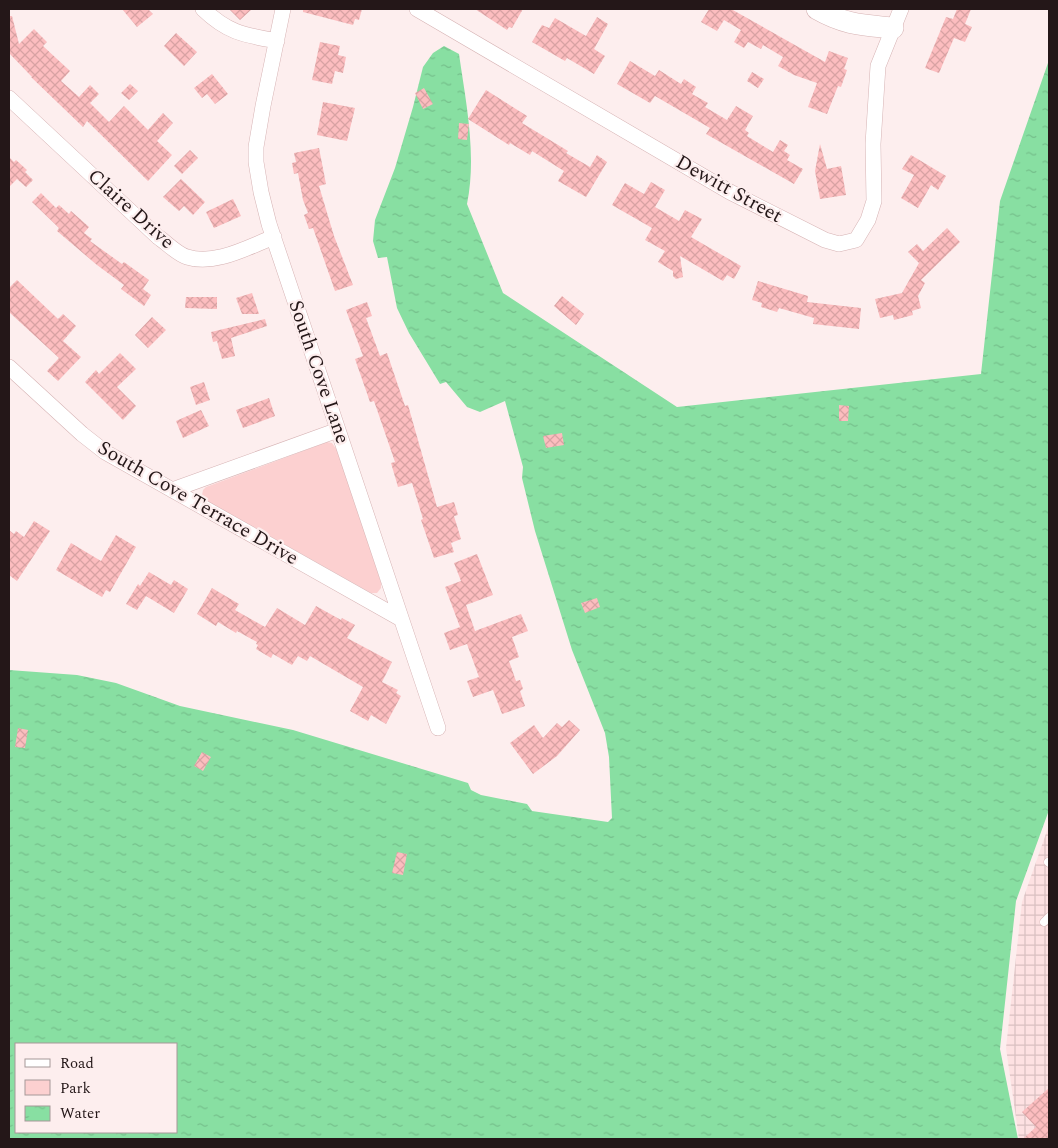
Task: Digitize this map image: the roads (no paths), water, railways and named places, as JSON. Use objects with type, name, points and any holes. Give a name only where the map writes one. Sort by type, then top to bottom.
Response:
[{"type":"street","points":[[203,9],[216,21],[233,31],[277,41]]},
{"type":"street","name":"South Cove Lane","points":[[283,9],[262,106],[256,155],[262,197],[438,728]]},
{"type":"street","name":"Dewitt Street","points":[[417,9],[730,192],[825,240],[840,244],[856,240],[868,220],[874,202],[873,144],[878,66],[893,28]]},
{"type":"street","points":[[817,9],[848,23],[893,28],[901,9]]},
{"type":"street","name":"Claire Drive","points":[[9,98],[158,237],[185,256],[198,260],[222,257],[274,237]]},
{"type":"street","name":"South Cove Terrace Drive","points":[[9,367],[97,446],[401,619]]},
{"type":"street","points":[[172,490],[338,430]]},
{"type":"water","points":[[444,46],[459,54],[471,148],[470,185],[467,204],[503,293],[677,407],[981,374],[1000,201],[1049,60],[1049,810],[1016,901],[1000,1049],[1018,1139],[9,1139],[9,670],[77,675],[116,683],[180,706],[293,730],[468,783],[471,790],[481,795],[527,804],[532,811],[608,822],[612,818],[609,757],[605,733],[572,650],[535,531],[522,478],[523,467],[505,401],[480,412],[467,407],[446,382],[440,384],[409,333],[397,308],[387,257],[378,258],[373,241],[375,220],[395,168],[423,67],[433,53]]}]
